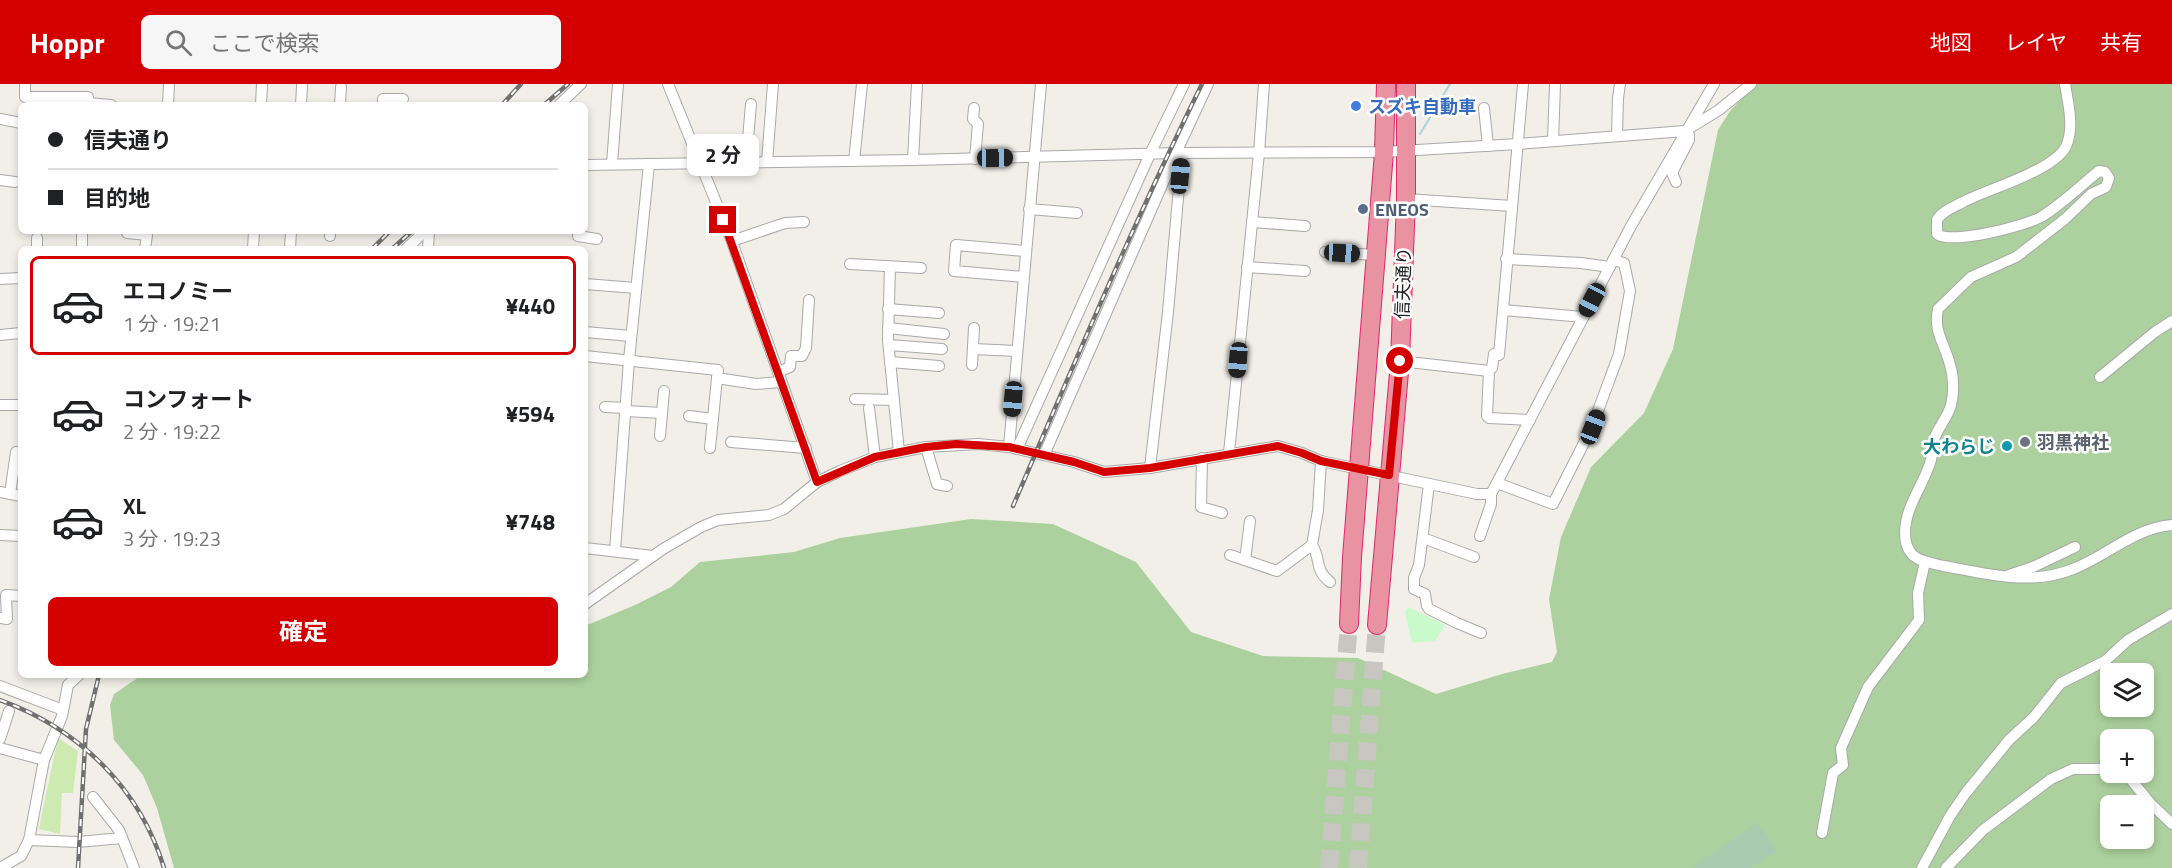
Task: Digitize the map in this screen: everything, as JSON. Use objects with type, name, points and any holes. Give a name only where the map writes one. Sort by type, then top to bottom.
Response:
[{"type":"highway","name":"信夫通り","points":[[1349,624],[1384,152],[1386,84]]},
{"type":"highway","name":"信夫通り","points":[[1377,625],[1400,361],[1406,199],[1406,84]]},
{"type":"street","points":[[25,84],[25,97],[88,102],[89,84]]},
{"type":"street","points":[[168,102],[169,84]]},
{"type":"street","points":[[261,102],[262,84]]},
{"type":"street","points":[[562,102],[582,84]]},
{"type":"street","points":[[612,165],[618,84]]},
{"type":"street","points":[[668,84],[732,241],[817,482]]},
{"type":"street","points":[[767,162],[773,84]]},
{"type":"street","points":[[854,161],[861,84]]},
{"type":"street","points":[[913,160],[917,84]]},
{"type":"street","points":[[1013,448],[1017,351],[1041,84]]},
{"type":"street","points":[[1013,448],[1184,84]]},
{"type":"street","points":[[1044,455],[1208,84]]},
{"type":"street","points":[[1229,453],[1259,153],[1263,84]]},
{"type":"street","points":[[1523,84],[1499,354],[1494,354],[1492,368],[1489,371],[1487,416],[1530,420]]},
{"type":"street","points":[[1553,141],[1555,84]]},
{"type":"street","points":[[1617,136],[1620,84]]},
{"type":"street","points":[[1479,536],[1491,504],[1491,494],[1611,263],[1714,84]]},
{"type":"street","points":[[588,165],[975,159],[1179,153],[1384,152],[1518,144],[1685,131],[1719,110],[1751,84]]},
{"type":"street","points":[[2065,84],[2070,113],[2069,136],[2064,151],[2049,162],[2003,186],[1968,199],[1946,211],[1937,220],[1937,234],[1944,237],[1969,235],[2025,224],[2044,215],[2099,171],[2105,172],[2109,178],[2106,187],[2091,194],[2052,230],[2016,257],[1971,277],[1938,309],[1937,327],[1941,344],[1950,363],[1953,398],[1951,407],[1934,439],[1931,460],[1910,506],[1905,533],[1911,554],[1917,560],[2006,577],[2036,578],[2064,573],[2125,541],[2157,528],[2172,525]]},
{"type":"street","points":[[301,102],[302,86]]},
{"type":"street","points":[[340,102],[341,87]]},
{"type":"street","points":[[383,102],[383,99],[403,99]]},
{"type":"street","points":[[746,163],[751,104]]},
{"type":"street","points":[[974,108],[973,119],[978,124],[975,159]]},
{"type":"street","points":[[1484,108],[1488,146]]},
{"type":"street","points":[[0,119],[18,122]]},
{"type":"street","points":[[1676,182],[1672,173],[1689,140],[1689,135],[1685,131]]},
{"type":"street","points":[[1150,468],[1168,312],[1179,153]]},
{"type":"street","points":[[615,551],[629,360],[649,164]]},
{"type":"street","points":[[0,180],[15,182]]},
{"type":"street","points":[[1406,199],[1512,206]]},
{"type":"street","points":[[1029,209],[1077,213]]},
{"type":"street","points":[[732,241],[785,224],[804,222]]},
{"type":"street","points":[[1252,222],[1305,226]]},
{"type":"street","points":[[136,234],[147,235],[145,246]]},
{"type":"street","points":[[410,246],[424,234]]},
{"type":"street","points":[[578,234],[578,236],[597,238]]},
{"type":"street","points":[[1023,277],[954,271],[956,245],[1026,252]]},
{"type":"street","points":[[1326,252],[1375,255]]},
{"type":"street","points":[[1497,483],[1553,504],[1593,427],[1619,354],[1630,291],[1624,262],[1581,263],[1506,259]]},
{"type":"street","points":[[850,264],[921,268]]},
{"type":"street","points":[[890,267],[888,328],[899,452]]},
{"type":"street","points":[[1247,267],[1305,271]]},
{"type":"street","points":[[0,279],[18,278]]},
{"type":"street","points":[[588,284],[636,288]]},
{"type":"street","points":[[717,378],[756,384],[780,377],[790,367],[790,356],[802,356],[806,348],[809,300]]},
{"type":"street","points":[[888,309],[939,313]]},
{"type":"street","points":[[1503,310],[1583,317]]},
{"type":"street","points":[[2100,377],[2141,342],[2172,321]]},
{"type":"street","points":[[888,328],[944,334]]},
{"type":"street","points":[[972,365],[974,328]]},
{"type":"street","points":[[588,332],[632,336]]},
{"type":"street","points":[[0,335],[18,333]]},
{"type":"street","points":[[889,345],[942,349]]},
{"type":"street","points":[[973,349],[1017,351]]},
{"type":"street","points":[[588,356],[718,370],[710,448]]},
{"type":"street","points":[[1400,361],[1489,371]]},
{"type":"street","points":[[890,362],[939,366]]},
{"type":"street","points":[[660,436],[664,392]]},
{"type":"street","points":[[855,399],[894,400]]},
{"type":"street","points":[[0,405],[18,405]]},
{"type":"street","points":[[605,407],[662,413]]},
{"type":"street","points":[[869,408],[875,457]]},
{"type":"street","points":[[689,416],[713,419]]},
{"type":"street","points":[[731,442],[806,448]]},
{"type":"street","points":[[588,602],[684,535],[718,520],[758,517],[784,509],[817,482],[875,457],[926,447],[978,444],[1013,448],[1074,462],[1104,472],[1150,468],[1278,446],[1321,461],[1477,494],[1491,494]]},
{"type":"street","points":[[926,447],[937,484],[947,486]]},
{"type":"street","points":[[6,494],[16,452]]},
{"type":"street","points":[[1202,458],[1201,507],[1222,513]]},
{"type":"street","points":[[1321,461],[1318,510],[1312,545],[1317,553],[1321,574],[1330,582]]},
{"type":"street","points":[[1429,484],[1414,589],[1425,594],[1426,606],[1429,609],[1481,633]]},
{"type":"street","points":[[1245,560],[1250,520]]},
{"type":"street","points":[[0,535],[18,536]]},
{"type":"street","points":[[1423,538],[1474,557]]},
{"type":"street","points":[[1230,555],[1276,571],[1312,545]]},
{"type":"street","points":[[2006,577],[2075,547]]},
{"type":"street","points":[[588,548],[653,556]]},
{"type":"street","points":[[1822,833],[1830,784],[1833,773],[1843,765],[1841,748],[1853,718],[1868,687],[1919,620],[1918,593],[1925,562]]},
{"type":"street","points":[[0,618],[7,619],[6,595],[18,596]]},
{"type":"street","points":[[1922,868],[1950,816],[1965,794],[2004,746],[2034,717],[2061,683],[2105,662],[2128,640],[2172,614]]},
{"type":"street","points":[[0,868],[18,863],[29,840],[44,760],[63,710],[67,680]]},
{"type":"street","points":[[0,686],[63,710]]},
{"type":"street","points":[[0,739],[9,711]]},
{"type":"street","points":[[0,748],[44,760]]},
{"type":"street","points":[[1946,868],[1983,830],[2051,779],[2073,769],[2100,769]]},
{"type":"street","points":[[2134,783],[2172,824]]},
{"type":"street","points":[[93,797],[119,830],[134,868]]},
{"type":"street","points":[[29,840],[84,842],[122,838]]},
{"type":"green space","points":[[1756,84],[2172,84],[2172,868],[174,868],[157,808],[143,775],[114,740],[110,705],[114,694],[138,678],[588,678],[588,625],[671,587],[700,562],[794,552],[840,538],[971,519],[1053,524],[1136,562],[1191,632],[1263,656],[1358,658],[1436,694],[1552,662],[1557,652],[1549,599],[1561,537],[1591,467],[1644,413],[1673,349],[1718,130],[1730,111]]},
{"type":"green space","points":[[1408,607],[1445,625],[1435,641],[1412,643],[1405,613]]},
{"type":"green space","points":[[58,738],[78,751],[73,793],[62,793],[60,834],[39,829]]},
{"type":"green space","points":[[1758,822],[1777,851],[1750,868],[1691,868]]},
{"type":"waterway","points":[[1420,134],[1450,84]]},
{"type":"tunnel","points":[[1329,868],[1349,624]]},
{"type":"tunnel","points":[[1358,868],[1377,625]]},
{"type":"railway","points":[[505,102],[521,84]]},
{"type":"railway","points":[[547,102],[568,84]]},
{"type":"railway","points":[[1013,506],[1128,241],[1202,84]]},
{"type":"railway","points":[[375,246],[387,234]]},
{"type":"railway","points":[[395,246],[409,234]]},
{"type":"railway","points":[[78,868],[86,729],[98,678]]},
{"type":"railway","points":[[0,700],[55,727],[80,744],[102,764],[139,812],[164,868]]},
{"type":"place","name":"スズキ自動車","points":[[1356,106]]},
{"type":"place","name":"ENEOS","points":[[1363,209]]},
{"type":"place","name":"羽黒神社","points":[[2025,442]]},
{"type":"place","name":"大わらじ","points":[[2007,446]]},
{"type":"route","points":[[723,220],[817,482],[875,457],[956,444],[1009,447],[1074,462],[1104,472],[1150,468],[1278,446],[1321,461],[1389,475],[1400,361]]}]
